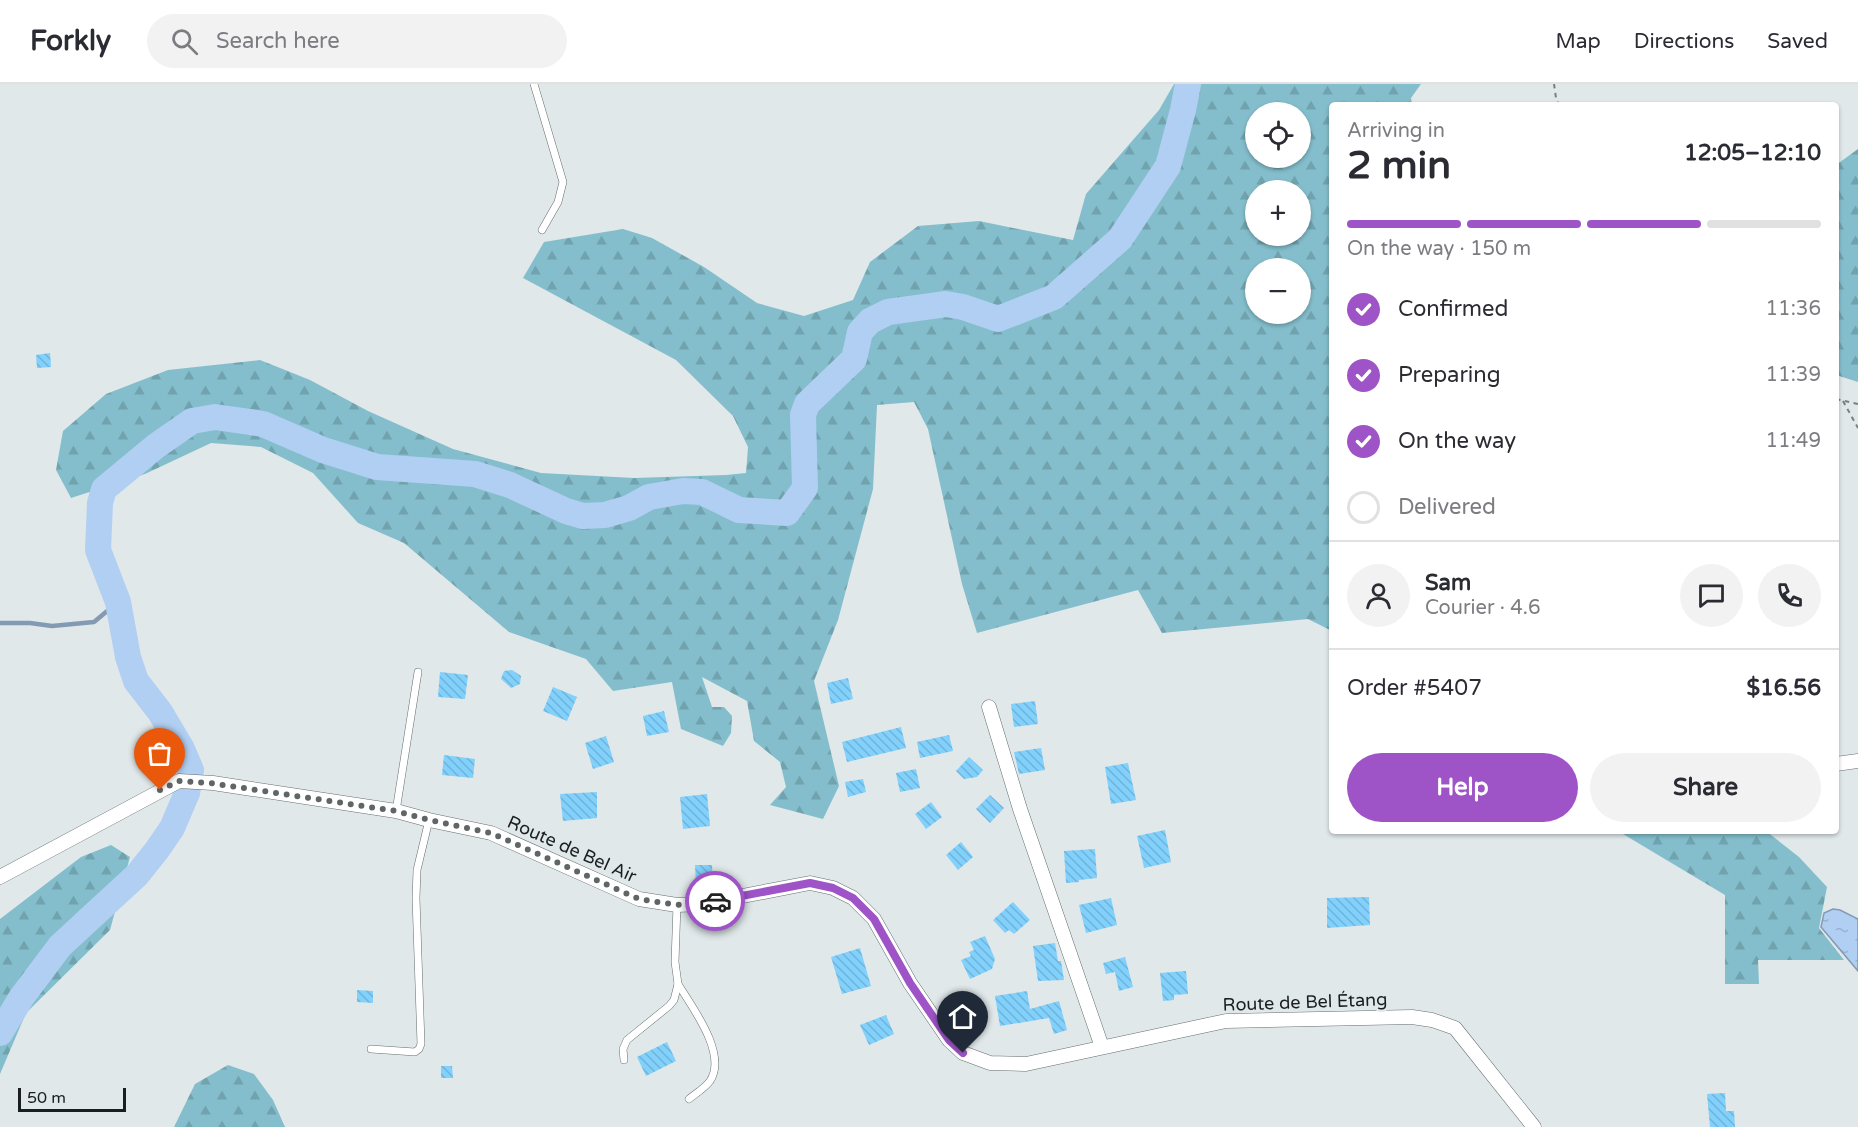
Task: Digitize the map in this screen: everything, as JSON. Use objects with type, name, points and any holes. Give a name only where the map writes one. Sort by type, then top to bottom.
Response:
[{"type":"street","points":[[988,707],[1020,809],[1102,1047]]},
{"type":"street","points":[[1839,764],[1858,761]]},
{"type":"street","name":"Route de Bel Air","points":[[0,877],[179,781],[213,783],[396,811],[491,833],[639,899],[677,905],[701,904],[810,883],[833,888],[853,898],[874,919],[910,983],[949,1040],[963,1053]]},
{"type":"street","name":"Route de Bel Étang","points":[[963,1053],[990,1063],[1026,1064],[1226,1021],[1412,1017],[1432,1020],[1455,1028],[1534,1127]]},
{"type":"lane","points":[[534,84],[563,182],[558,202],[542,230]]},
{"type":"lane","points":[[396,811],[418,672]]},
{"type":"lane","points":[[371,1049],[415,1052],[419,1050],[421,1044],[416,889],[417,870],[429,820]]},
{"type":"lane","points":[[624,1060],[623,1048],[627,1040],[674,1000],[678,984],[675,962],[677,905]]},
{"type":"lane","points":[[678,984],[702,1024],[715,1056],[715,1070],[709,1082],[688,1099]]},
{"type":"path","points":[[1554,84],[1558,102]]},
{"type":"path","points":[[1839,400],[1858,404]]},
{"type":"path","points":[[1843,401],[1858,428]]},
{"type":"green space","points":[[1174,84],[1421,84],[1411,98],[1412,102],[1329,102],[1329,630],[1308,619],[1162,633],[1138,590],[977,633],[962,584],[928,429],[914,402],[877,405],[873,489],[838,620],[814,681],[839,786],[823,819],[770,805],[786,787],[780,762],[754,741],[747,701],[702,677],[712,707],[724,707],[732,716],[731,733],[723,746],[681,729],[672,682],[613,691],[586,659],[509,632],[404,543],[358,523],[313,473],[261,447],[211,443],[145,474],[71,498],[56,470],[63,431],[106,394],[168,370],[260,360],[310,380],[368,411],[453,449],[541,473],[634,478],[746,473],[748,447],[733,416],[676,360],[523,278],[544,242],[623,229],[652,238],[704,267],[757,303],[804,316],[853,300],[870,262],[918,226],[979,221],[1073,240],[1086,194],[1159,110]]},
{"type":"green space","points":[[1858,149],[1858,382],[1839,376],[1839,163]]},
{"type":"green space","points":[[1623,834],[1770,834],[1799,857],[1827,887],[1819,928],[1844,960],[1758,960],[1759,984],[1725,984],[1725,895]]},
{"type":"green space","points":[[111,845],[130,857],[110,930],[26,1013],[0,1074],[0,919],[81,857]]},
{"type":"green space","points":[[228,1065],[254,1074],[273,1100],[285,1127],[174,1127],[195,1084]]},
{"type":"water","points":[[1833,909],[1858,919],[1858,971],[1821,927],[1824,913]]},
{"type":"building","points":[[50,353],[51,367],[37,368],[36,355]]},
{"type":"building","points":[[512,670],[521,676],[520,684],[511,688],[501,679],[504,671]]},
{"type":"building","points":[[440,672],[468,675],[465,699],[438,697]]},
{"type":"building","points":[[848,678],[853,699],[831,704],[827,683]]},
{"type":"building","points":[[553,687],[577,697],[567,721],[543,711]]},
{"type":"building","points":[[1035,701],[1038,724],[1014,727],[1011,704]]},
{"type":"building","points":[[664,711],[669,732],[647,736],[643,716]]},
{"type":"building","points":[[901,727],[906,748],[847,762],[842,742]]},
{"type":"building","points":[[949,735],[953,751],[920,758],[917,742]]},
{"type":"building","points":[[606,736],[614,762],[593,769],[585,743]]},
{"type":"building","points":[[1041,748],[1045,770],[1019,774],[1014,752]]},
{"type":"building","points":[[444,755],[475,759],[473,778],[442,775]]},
{"type":"building","points":[[969,757],[983,770],[977,777],[964,779],[956,771]]},
{"type":"building","points":[[1128,763],[1136,800],[1111,804],[1105,767]]},
{"type":"building","points":[[916,769],[920,788],[900,792],[896,773]]},
{"type":"building","points":[[863,779],[866,792],[848,797],[845,782]]},
{"type":"building","points":[[597,792],[597,818],[563,821],[560,794]]},
{"type":"building","points":[[707,794],[710,826],[683,829],[680,797]]},
{"type":"building","points":[[990,795],[1004,808],[990,823],[976,809]]},
{"type":"building","points":[[931,802],[942,817],[926,829],[915,814]]},
{"type":"building","points":[[1165,830],[1171,862],[1144,868],[1137,836]]},
{"type":"building","points":[[961,842],[973,857],[958,870],[946,855]]},
{"type":"building","points":[[1095,849],[1097,878],[1066,883],[1064,851]]},
{"type":"building","points":[[695,865],[712,865],[713,886],[696,886]]},
{"type":"building","points":[[1369,897],[1370,925],[1327,928],[1327,898]]},
{"type":"building","points":[[1111,898],[1117,925],[1086,933],[1079,905]]},
{"type":"building","points":[[1013,902],[1030,920],[1014,934],[1009,930],[1005,933],[993,920]]},
{"type":"building","points":[[985,936],[995,959],[992,969],[970,979],[961,960],[971,956],[969,952],[974,950],[970,942]]},
{"type":"building","points":[[1055,943],[1064,980],[1038,981],[1033,946]]},
{"type":"building","points":[[860,948],[871,986],[842,994],[831,957]]},
{"type":"building","points":[[1125,957],[1133,987],[1119,991],[1115,972],[1106,974],[1103,963]]},
{"type":"building","points":[[1186,971],[1188,994],[1174,995],[1174,1000],[1163,1001],[1160,973]]},
{"type":"building","points":[[357,990],[373,991],[373,1003],[357,1002]]},
{"type":"building","points":[[1027,991],[1030,1009],[1059,1001],[1067,1030],[1054,1034],[1049,1018],[1000,1026],[995,996]]},
{"type":"building","points":[[886,1015],[894,1034],[869,1045],[860,1025]]},
{"type":"building","points":[[667,1042],[676,1061],[646,1076],[637,1057]]},
{"type":"building","points":[[441,1066],[452,1066],[453,1078],[441,1078]]},
{"type":"building","points":[[1725,1093],[1726,1111],[1734,1111],[1735,1127],[1710,1127],[1707,1094]]},
{"type":"waterway","points":[[0,1033],[21,998],[60,946],[137,875],[157,850],[172,828],[187,793],[191,770],[182,749],[160,712],[136,681],[128,657],[118,602],[98,550],[100,503],[104,489],[156,446],[192,421],[215,417],[263,424],[323,450],[377,467],[475,474],[510,485],[566,511],[583,516],[605,515],[629,508],[649,497],[683,491],[702,492],[739,510],[787,513],[805,488],[803,415],[807,404],[854,359],[860,332],[870,321],[888,312],[946,304],[963,307],[998,319],[1054,297],[1120,239],[1168,166],[1188,84]]},
{"type":"waterway","points":[[0,623],[52,626],[94,622],[118,602]]},
{"type":"way so far","points":[[160,790],[179,781],[210,783],[243,786],[396,811],[491,833],[639,899],[677,905],[715,901]]},
{"type":"route","points":[[715,901],[810,883],[833,888],[853,898],[874,919],[910,983],[949,1040],[963,1053]]}]
